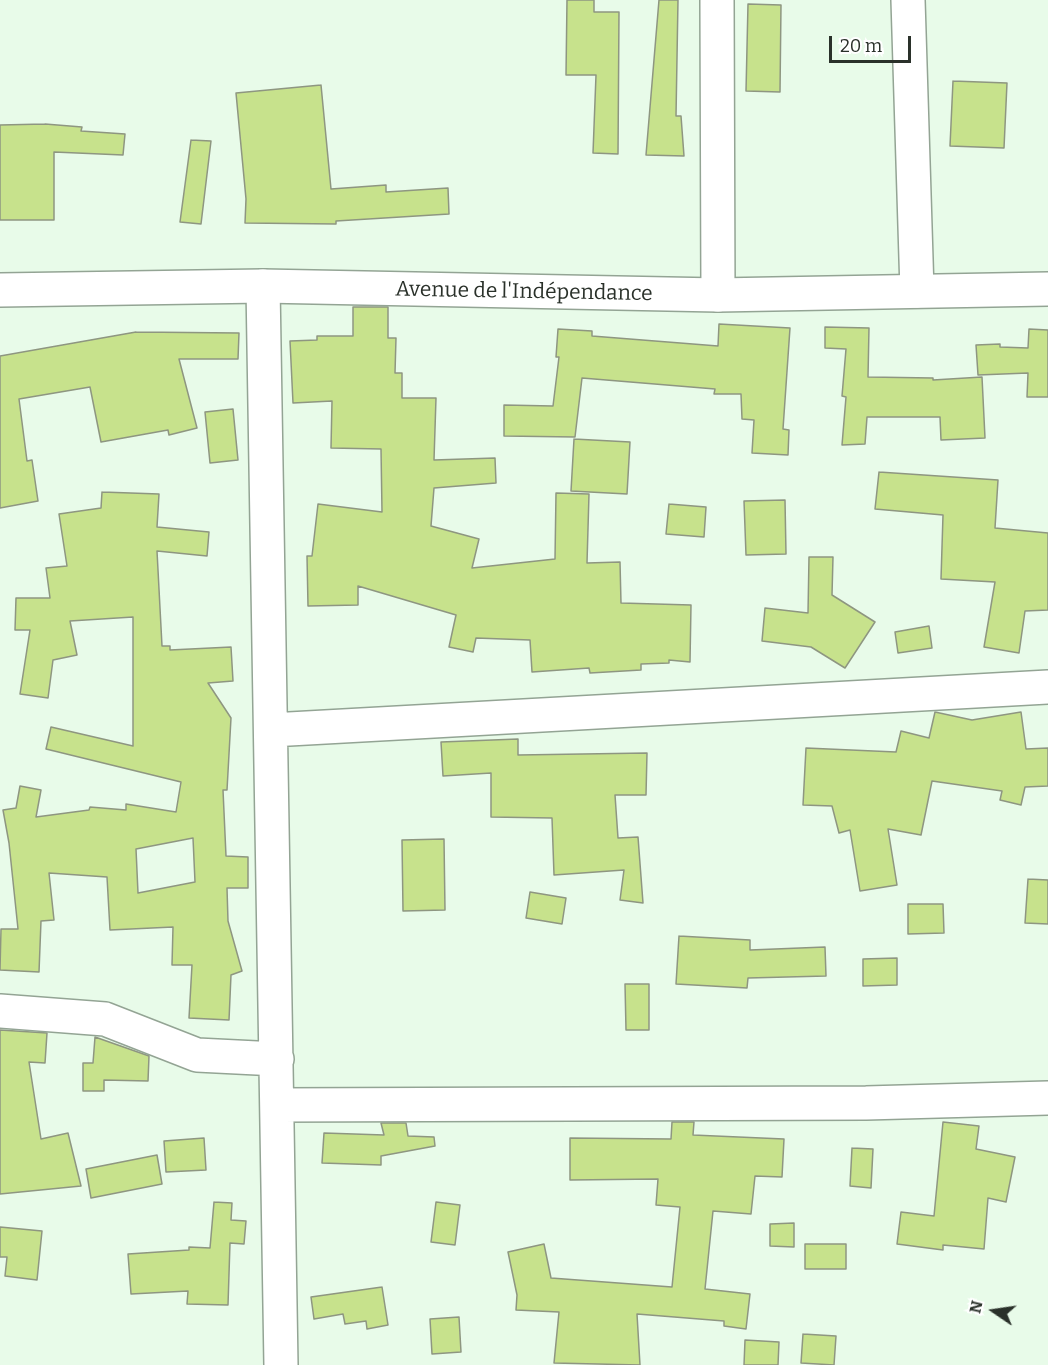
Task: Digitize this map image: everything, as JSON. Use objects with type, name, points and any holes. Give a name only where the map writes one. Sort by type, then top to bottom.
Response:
[{"type":"street","points":[[717,0],[718,296]]},
{"type":"street","points":[[908,0],[917,291]]},
{"type":"street","points":[[263,286],[278,1059],[281,1365]]},
{"type":"street","name":"Avenue de l'Indépendance","points":[[0,290],[263,286],[718,296],[1048,290]]},
{"type":"street","points":[[271,730],[1048,687]]},
{"type":"street","points":[[0,1011],[105,1019],[197,1055],[278,1059]]},
{"type":"street","points":[[278,1105],[866,1103],[1048,1098]]},
{"type":"building","points":[[567,0],[594,0],[594,12],[619,12],[618,154],[593,153],[596,75],[566,75]]},
{"type":"building","points":[[659,0],[678,0],[676,116],[681,116],[684,156],[646,155]]},
{"type":"building","points":[[748,4],[781,5],[780,92],[746,91]]},
{"type":"building","points":[[953,81],[1007,83],[1004,148],[950,146]]},
{"type":"building","points":[[321,85],[331,189],[386,185],[386,192],[448,188],[449,214],[336,221],[336,224],[245,223],[246,199],[236,93]]},
{"type":"building","points":[[45,124],[82,127],[81,131],[125,134],[123,155],[54,152],[54,220],[0,220],[0,125]]},
{"type":"building","points":[[191,140],[211,141],[201,224],[180,222]]},
{"type":"building","points":[[353,307],[388,307],[388,338],[396,338],[395,373],[402,373],[402,398],[436,398],[434,460],[495,458],[496,483],[434,488],[431,526],[479,539],[472,568],[555,559],[556,493],[589,494],[587,563],[620,562],[621,603],[691,605],[690,662],[669,660],[669,663],[641,664],[641,670],[590,673],[589,668],[532,672],[530,640],[476,638],[473,652],[449,647],[456,615],[358,586],[358,605],[308,606],[307,556],[312,556],[318,504],[382,512],[381,449],[331,448],[332,401],[293,403],[290,341],[317,340],[317,336],[353,336]]},
{"type":"building","points":[[719,324],[790,328],[783,429],[789,430],[788,455],[752,453],[754,420],[742,419],[741,394],[714,394],[715,389],[582,378],[575,437],[504,436],[504,405],[553,406],[559,357],[556,357],[558,329],[592,331],[592,336],[718,346]]},
{"type":"building","points":[[825,327],[869,328],[868,377],[933,378],[933,380],[982,377],[985,438],[941,440],[940,417],[867,417],[865,444],[842,445],[846,397],[842,396],[846,349],[825,348]]},
{"type":"building","points":[[1029,329],[1048,330],[1048,397],[1027,397],[1028,373],[978,375],[976,345],[1000,344],[1000,347],[1028,348]]},
{"type":"building","points":[[136,332],[239,333],[238,359],[179,359],[197,428],[169,435],[168,430],[101,442],[90,387],[19,399],[27,461],[32,460],[38,501],[0,508],[0,356]]},
{"type":"building","points":[[233,409],[238,460],[210,463],[205,412]]},
{"type":"building","points":[[574,439],[630,442],[627,494],[571,491]]},
{"type":"building","points":[[879,472],[998,480],[995,528],[1048,533],[1048,610],[1025,611],[1019,653],[984,647],[995,582],[941,579],[943,515],[875,509]]},
{"type":"building","points":[[102,492],[159,494],[157,527],[209,532],[207,556],[157,551],[162,646],[170,646],[170,650],[231,647],[233,681],[208,683],[231,718],[227,790],[223,790],[226,856],[248,857],[248,888],[227,888],[228,921],[242,971],[231,975],[229,1020],[189,1018],[192,965],[172,965],[173,927],[110,930],[107,877],[49,873],[54,920],[41,921],[39,972],[0,970],[1,929],[18,929],[9,843],[3,810],[16,808],[20,786],[41,790],[36,817],[89,810],[90,807],[126,810],[126,804],[176,812],[181,782],[46,749],[51,727],[133,746],[133,617],[70,621],[77,655],[53,660],[48,698],[20,694],[30,630],[15,630],[16,598],[50,598],[46,568],[67,566],[59,514],[101,508]],"holes":[[[193,838],[195,882],[138,893],[136,849]]]},
{"type":"building","points":[[785,500],[786,554],[746,555],[744,501]]},
{"type":"building","points":[[669,504],[706,507],[704,537],[666,534]]},
{"type":"building","points":[[809,557],[833,557],[832,595],[875,622],[845,668],[811,647],[762,641],[765,608],[808,613]]},
{"type":"building","points":[[929,626],[932,648],[898,653],[895,632]]},
{"type":"building","points":[[935,712],[972,720],[1021,712],[1026,749],[1048,748],[1048,786],[1025,787],[1021,805],[1000,800],[1002,791],[932,781],[921,835],[888,829],[897,885],[860,891],[850,830],[839,833],[832,806],[803,805],[806,748],[896,752],[901,731],[929,738]]},
{"type":"building","points":[[518,739],[518,755],[647,753],[646,795],[615,795],[618,838],[638,837],[643,903],[620,900],[624,870],[554,875],[552,818],[491,817],[491,773],[443,776],[441,742]]},
{"type":"building","points":[[444,839],[445,910],[403,911],[402,840]]},
{"type":"building","points":[[1028,879],[1048,880],[1048,924],[1025,923]]},
{"type":"building","points":[[530,892],[566,898],[562,924],[526,918]]},
{"type":"building","points":[[908,904],[943,904],[944,933],[908,934]]},
{"type":"building","points":[[679,936],[750,940],[750,950],[825,947],[826,976],[748,978],[747,988],[676,984]]},
{"type":"building","points":[[897,958],[897,985],[863,986],[863,959]]},
{"type":"building","points":[[625,984],[649,984],[649,1030],[626,1030]]},
{"type":"building","points":[[0,1030],[47,1033],[45,1063],[29,1062],[41,1139],[68,1133],[81,1186],[0,1194]]},
{"type":"building","points":[[95,1037],[149,1056],[148,1081],[104,1080],[104,1091],[83,1091],[83,1063],[93,1063]]},
{"type":"building","points":[[672,1122],[694,1122],[693,1135],[784,1139],[782,1177],[755,1176],[751,1214],[713,1211],[705,1289],[750,1294],[746,1329],[724,1326],[724,1321],[637,1314],[640,1365],[554,1363],[559,1312],[516,1310],[517,1295],[508,1252],[544,1244],[551,1278],[672,1287],[680,1207],[656,1205],[658,1179],[570,1180],[570,1138],[671,1139]]},
{"type":"building","points":[[943,1122],[979,1126],[976,1149],[1015,1157],[1006,1202],[988,1198],[984,1249],[943,1245],[943,1250],[897,1244],[901,1212],[934,1216]]},
{"type":"building","points":[[381,1123],[406,1123],[408,1136],[434,1137],[435,1146],[381,1156],[381,1165],[322,1163],[324,1133],[384,1135]]},
{"type":"building","points":[[204,1138],[206,1170],[166,1172],[164,1141]]},
{"type":"building","points":[[852,1148],[873,1149],[871,1188],[850,1186]]},
{"type":"building","points":[[157,1155],[162,1184],[91,1198],[86,1169]]},
{"type":"building","points":[[214,1202],[232,1203],[231,1220],[246,1221],[244,1244],[230,1243],[228,1305],[187,1304],[188,1291],[131,1294],[128,1254],[189,1250],[189,1247],[210,1248]]},
{"type":"building","points":[[436,1202],[460,1205],[455,1245],[431,1242]]},
{"type":"building","points":[[794,1223],[794,1247],[770,1246],[770,1224]]},
{"type":"building","points":[[0,1227],[42,1231],[37,1280],[5,1276],[7,1257],[0,1257]]},
{"type":"building","points":[[805,1244],[846,1244],[846,1269],[805,1269]]},
{"type":"building","points":[[382,1287],[388,1325],[367,1329],[366,1321],[345,1324],[343,1314],[314,1319],[311,1297]]},
{"type":"building","points":[[459,1317],[461,1352],[432,1354],[430,1319]]},
{"type":"building","points":[[803,1334],[836,1336],[834,1365],[801,1363]]},
{"type":"building","points":[[745,1340],[779,1342],[778,1365],[744,1365]]}]
